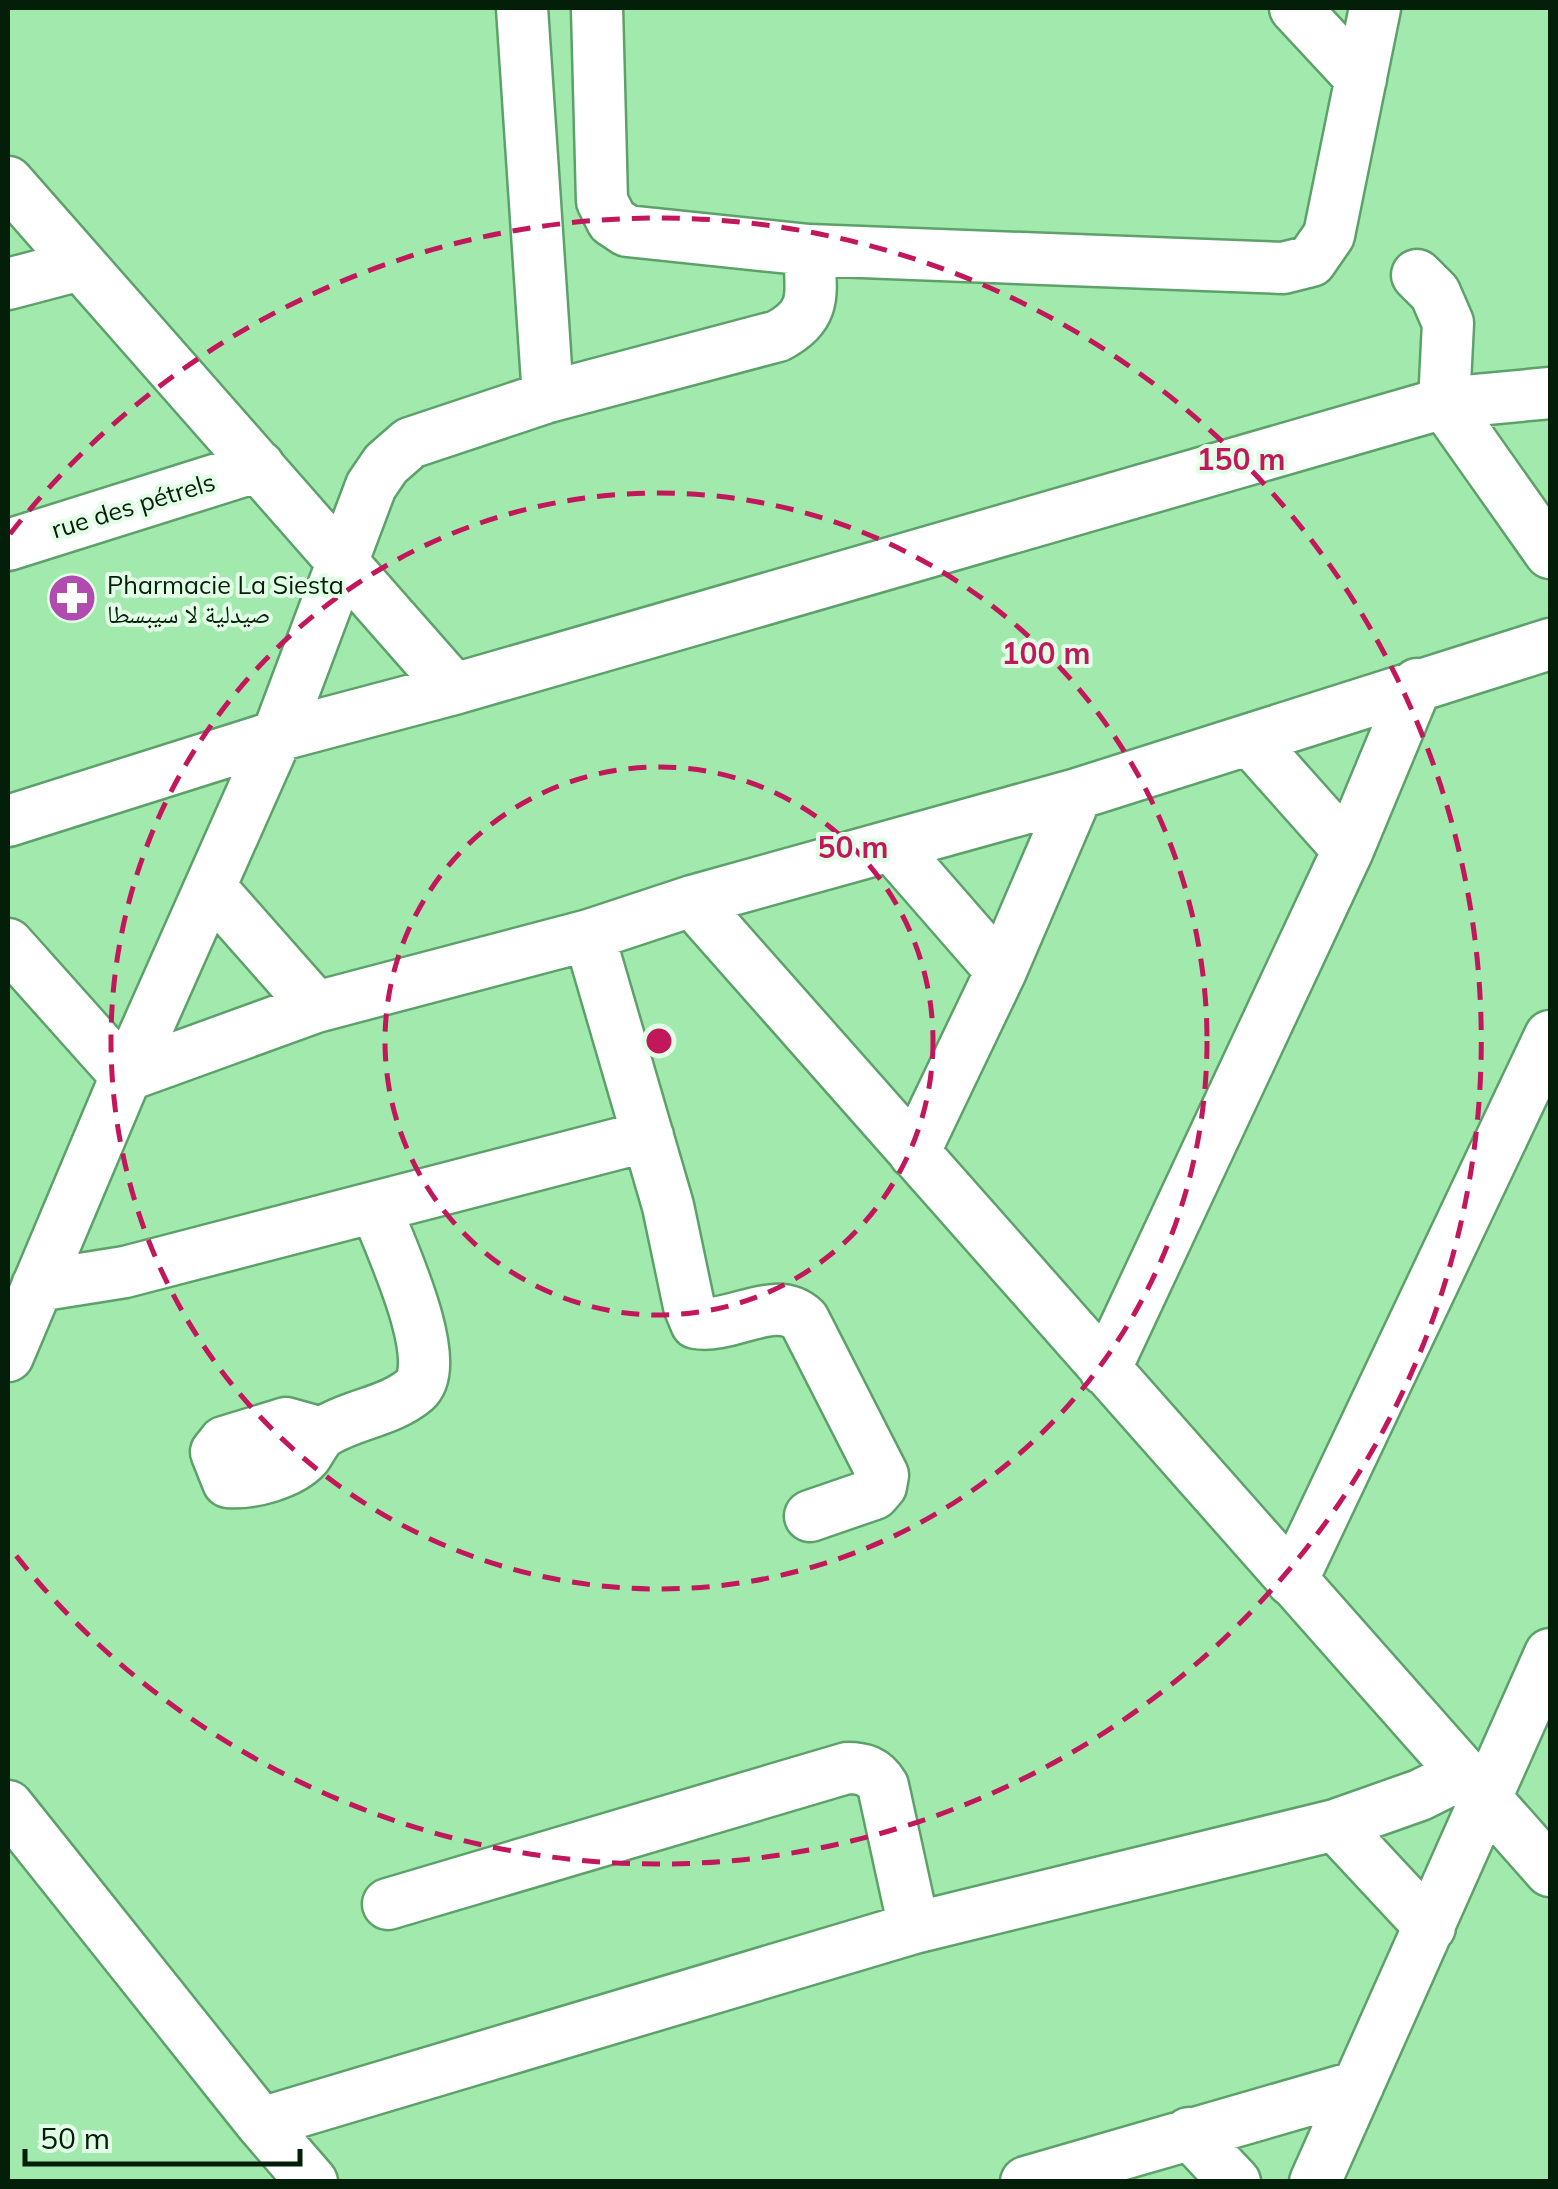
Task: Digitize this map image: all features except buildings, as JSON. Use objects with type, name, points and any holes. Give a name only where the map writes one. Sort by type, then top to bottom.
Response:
[{"type":"street","points":[[522,8],[548,397]]},
{"type":"street","points":[[598,8],[602,200],[612,221],[627,231],[809,250],[1283,268],[1312,261],[1329,235],[1375,8]]},
{"type":"street","points":[[1295,8],[1362,79]]},
{"type":"street","points":[[8,182],[454,689]]},
{"type":"street","points":[[8,1356],[276,736],[371,486],[410,443],[548,397],[768,341],[788,331],[801,322],[809,308],[809,250]]},
{"type":"street","points":[[8,284],[80,265]]},
{"type":"street","points":[[1416,275],[1434,293],[1448,323],[1444,404],[1550,553]]},
{"type":"street","points":[[8,820],[276,736],[454,689],[1444,404],[1550,392]]},
{"type":"street","name":"rue des pétrels","points":[[8,545],[259,466]]},
{"type":"street","points":[[126,1076],[316,1007],[589,936],[692,901],[1077,794],[1550,644]]},
{"type":"street","points":[[1105,1370],[1348,850],[1417,684]]},
{"type":"street","points":[[1250,740],[1348,850]]},
{"type":"street","points":[[914,1153],[1001,971],[1077,794]]},
{"type":"street","points":[[892,846],[1001,971]]},
{"type":"street","points":[[210,887],[316,1007]]},
{"type":"street","points":[[692,901],[1550,1871]]},
{"type":"street","points":[[589,936],[668,1206],[696,1324],[714,1326],[781,1307],[794,1311],[804,1320],[883,1476],[874,1494],[810,1516]]},
{"type":"street","points":[[8,944],[126,1076]]},
{"type":"street","points":[[1292,1580],[1550,1036]]},
{"type":"street","points":[[36,1286],[125,1272],[376,1210],[648,1136]]},
{"type":"street","points":[[322,1433],[390,1405],[416,1389],[423,1379],[426,1361],[421,1334],[376,1210]]},
{"type":"street","points":[[1315,2182],[1430,1928],[1475,1785],[1550,1654]]},
{"type":"street","points":[[388,1904],[847,1768],[862,1768],[872,1772],[883,1786],[914,1928]]},
{"type":"street","points":[[261,2122],[914,1928],[1335,1826],[1420,1795],[1475,1785]]},
{"type":"street","points":[[8,1806],[312,2182]]},
{"type":"street","points":[[1335,1826],[1430,1928]]},
{"type":"street","points":[[1026,2182],[1358,2086]]},
{"type":"street","points":[[1189,2132],[1235,2182]]},
{"type":"place","name":"Pharmacie La Siesta صيدلية لا سيبسطا","points":[[72,598]]}]
